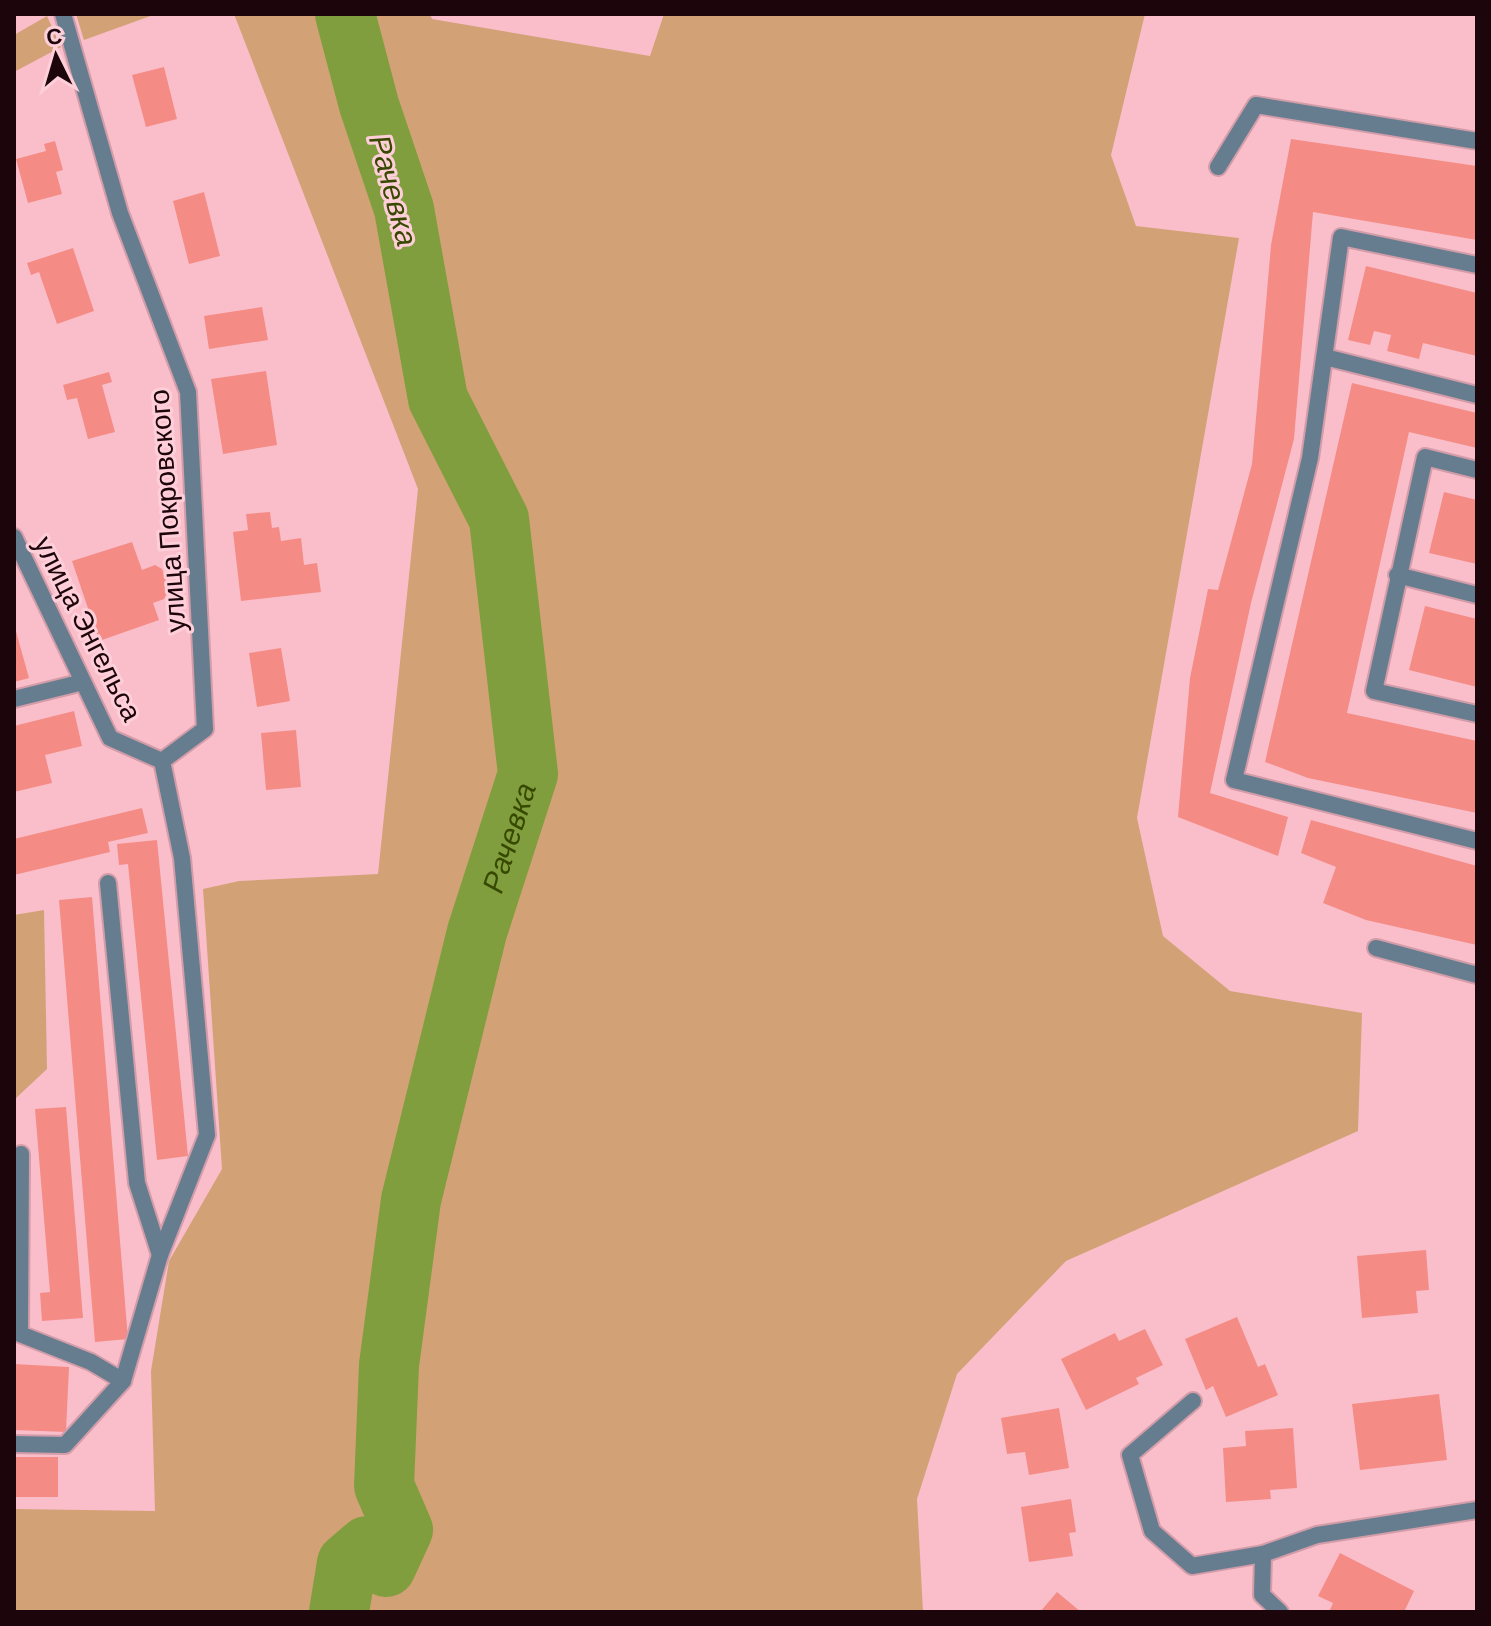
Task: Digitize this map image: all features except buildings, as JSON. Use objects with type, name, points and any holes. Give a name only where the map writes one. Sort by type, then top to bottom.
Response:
[{"type":"street","name":"улица Покровского","points":[[63,14],[120,213],[188,392],[205,729],[162,761]]},
{"type":"street","points":[[1218,167],[1256,105],[1477,141]]},
{"type":"street","points":[[1477,265],[1341,237],[1310,458],[1234,780],[1477,841]]},
{"type":"street","points":[[1325,357],[1477,395]]},
{"type":"street","points":[[1477,470],[1425,457],[1374,691],[1477,714]]},
{"type":"street","name":"улица Энгельса","points":[[14,537],[110,738],[162,761]]},
{"type":"street","points":[[1397,575],[1477,595]]},
{"type":"street","points":[[14,699],[83,682]]},
{"type":"street","points":[[14,1444],[65,1445],[123,1381],[160,1255],[207,1135],[182,858],[162,761]]},
{"type":"street","points":[[108,883],[137,1183],[160,1255]]},
{"type":"street","points":[[1376,948],[1477,975]]},
{"type":"street","points":[[21,1154],[20,1334],[91,1362],[123,1381]]},
{"type":"street","points":[[1193,1401],[1130,1455],[1152,1531],[1192,1566],[1263,1554],[1317,1535],[1477,1510]]},
{"type":"street","points":[[1263,1554],[1262,1595],[1280,1612]]},
{"type":"shaded area","points":[[76,14],[156,14],[84,40]]},
{"type":"shaded area","points":[[234,14],[430,14],[432,19],[650,56],[664,14],[1145,14],[1111,155],[1136,226],[1239,238],[1137,818],[1163,936],[1230,991],[1362,1013],[1358,1131],[1066,1261],[957,1374],[917,1499],[923,1612],[14,1612],[14,1509],[155,1511],[151,1371],[169,1261],[222,1169],[203,889],[239,881],[378,874],[418,489]]},
{"type":"shaded area","points":[[47,16],[61,47],[14,72],[14,35]]},
{"type":"shaded area","points":[[44,910],[47,1069],[14,1100],[14,915]]},
{"type":"waterway","name":"Рачевка","points":[[339,1612],[347,1563],[367,1546],[386,1567],[403,1530],[384,1486],[389,1365],[411,1200],[477,932],[528,774],[499,519],[438,399],[404,209],[369,105],[345,14]]}]
